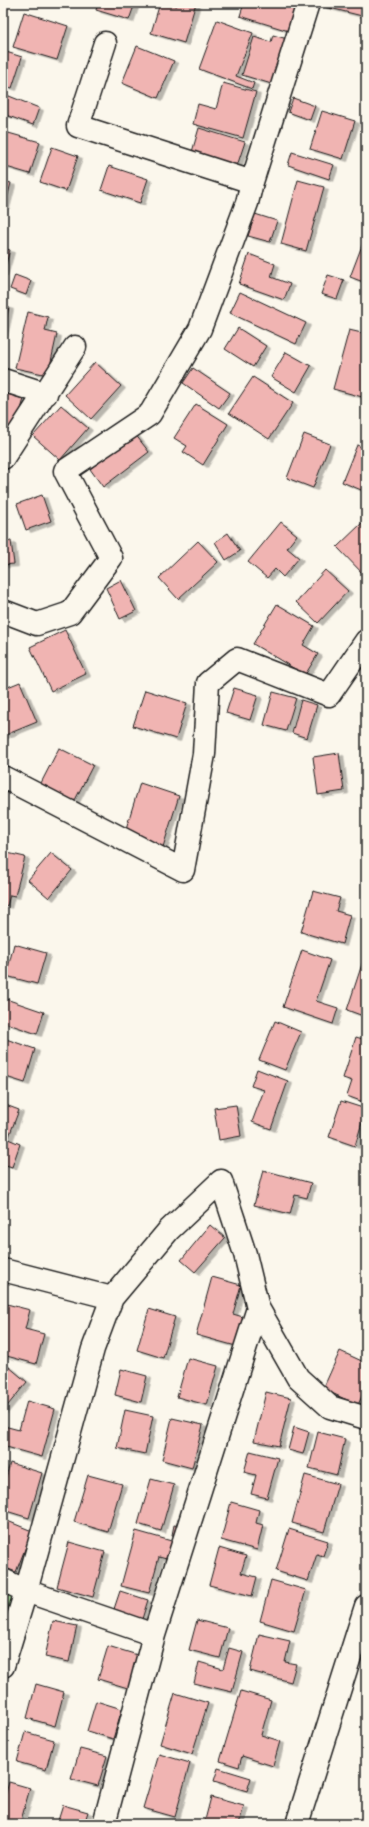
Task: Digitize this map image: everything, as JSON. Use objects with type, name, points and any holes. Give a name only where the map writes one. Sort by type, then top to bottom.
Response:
[{"type":"street","points":[[3,611],[37,624],[70,613],[111,558],[65,471],[150,414],[200,329],[247,203],[252,182],[308,3]]},
{"type":"street","points":[[105,43],[78,126],[252,182]]},
{"type":"street","points":[[3,458],[46,394],[75,347]]},
{"type":"street","points":[[3,380],[46,394]]},
{"type":"street","points":[[3,777],[183,870],[204,754],[208,683],[237,659],[329,694],[366,641]]},
{"type":"street","points":[[3,1666],[26,1591],[93,1349],[112,1298],[169,1230],[222,1181],[245,1254],[258,1308],[298,1378],[330,1407],[366,1418]]},
{"type":"street","points":[[3,1270],[112,1298]]},
{"type":"street","points":[[104,1824],[154,1635],[258,1308]]},
{"type":"street","points":[[3,1580],[26,1591],[154,1635]]},
{"type":"street","points":[[298,1824],[366,1606]]},
{"type":"green space","points":[[3,1594],[13,1597],[3,1636]]},
{"type":"building","points":[[98,3],[135,3],[129,20],[96,10]]},
{"type":"building","points":[[160,3],[177,6],[178,3],[196,3],[184,43],[151,33]]},
{"type":"building","points":[[244,3],[301,3],[292,32],[240,16]]},
{"type":"building","points":[[322,3],[366,3],[362,16],[322,6]]},
{"type":"building","points":[[24,12],[68,26],[57,60],[13,47]]},
{"type":"building","points":[[217,20],[253,33],[236,76],[254,83],[252,89],[199,69]]},
{"type":"building","points":[[273,35],[291,40],[278,86],[242,75],[254,37],[271,42]]},
{"type":"building","points":[[137,46],[174,61],[158,98],[122,83]]},
{"type":"building","points":[[3,51],[22,57],[12,88],[3,85]]},
{"type":"building","points":[[223,83],[256,92],[243,138],[193,124],[198,104],[216,109]]},
{"type":"building","points":[[4,94],[39,108],[33,125],[3,114]]},
{"type":"building","points":[[293,98],[315,106],[310,120],[288,112]]},
{"type":"building","points":[[322,111],[355,121],[343,159],[310,149]]},
{"type":"building","points":[[199,128],[245,142],[237,166],[192,152]]},
{"type":"building","points":[[5,132],[40,142],[30,174],[3,166],[3,138]]},
{"type":"building","points":[[52,147],[78,156],[66,191],[40,182]]},
{"type":"building","points":[[292,152],[334,165],[329,179],[288,165]]},
{"type":"building","points":[[109,166],[148,179],[140,203],[101,190]]},
{"type":"building","points":[[298,180],[324,187],[306,251],[281,244]]},
{"type":"building","points":[[3,181],[11,183],[5,206],[3,205]]},
{"type":"building","points":[[255,214],[277,221],[270,242],[248,236]]},
{"type":"building","points":[[366,235],[366,283],[350,277]]},
{"type":"building","points":[[3,248],[10,250],[3,274]]},
{"type":"building","points":[[249,254],[275,264],[271,277],[290,284],[284,300],[239,284]]},
{"type":"building","points":[[15,275],[31,281],[26,295],[10,289]]},
{"type":"building","points":[[328,275],[344,280],[337,299],[321,294]]},
{"type":"building","points":[[240,292],[306,323],[296,344],[230,313]]},
{"type":"building","points":[[3,305],[9,307],[3,334]]},
{"type":"building","points":[[28,312],[48,317],[45,331],[57,334],[48,375],[15,368]]},
{"type":"building","points":[[238,328],[266,346],[253,367],[225,349]]},
{"type":"building","points":[[349,330],[366,334],[366,398],[333,389]]},
{"type":"building","points":[[286,352],[311,366],[296,392],[271,377]]},
{"type":"building","points":[[95,362],[121,386],[91,419],[65,395]]},
{"type":"building","points":[[193,368],[230,393],[219,408],[183,383]]},
{"type":"building","points":[[253,377],[293,403],[269,439],[229,413]]},
{"type":"building","points":[[3,393],[24,399],[15,430],[3,426]]},
{"type":"building","points":[[196,404],[228,424],[203,465],[183,452],[187,446],[174,438]]},
{"type":"building","points":[[61,405],[88,428],[60,460],[33,436]]},
{"type":"building","points":[[135,434],[149,452],[103,487],[90,469]]},
{"type":"building","points":[[304,434],[330,444],[313,488],[287,478]]},
{"type":"building","points":[[357,445],[366,449],[366,492],[342,482]]},
{"type":"building","points":[[42,495],[51,521],[26,530],[17,504]]},
{"type":"building","points":[[281,522],[297,535],[287,548],[299,558],[283,577],[275,569],[267,578],[248,562]]},
{"type":"building","points":[[363,522],[366,525],[366,577],[337,547]]},
{"type":"building","points":[[228,533],[240,551],[226,560],[215,542]]},
{"type":"building","points":[[11,541],[14,564],[3,565],[3,542]]},
{"type":"building","points":[[198,541],[218,562],[178,599],[159,578]]},
{"type":"building","points":[[325,570],[348,591],[318,623],[296,602]]},
{"type":"building","points":[[121,580],[136,611],[120,619],[106,588]]},
{"type":"building","points":[[277,604],[314,626],[303,645],[318,654],[305,675],[253,644]]},
{"type":"building","points":[[65,630],[86,674],[51,691],[30,647]]},
{"type":"building","points":[[20,682],[37,722],[3,736],[3,689]]},
{"type":"building","points":[[234,688],[258,695],[250,720],[226,713]]},
{"type":"building","points":[[145,690],[187,703],[176,739],[133,726]]},
{"type":"building","points":[[273,692],[296,698],[286,731],[264,725]]},
{"type":"building","points":[[301,700],[317,705],[307,738],[292,733]]},
{"type":"building","points":[[59,748],[93,765],[74,802],[40,785]]},
{"type":"building","points":[[339,753],[344,791],[318,795],[313,757]]},
{"type":"building","points":[[366,782],[366,799],[362,798]]},
{"type":"building","points":[[140,783],[179,796],[163,847],[124,835]]},
{"type":"building","points":[[3,852],[25,857],[15,896],[10,895],[7,906],[3,904]]},
{"type":"building","points":[[51,853],[72,870],[49,898],[28,880]]},
{"type":"building","points":[[313,891],[340,898],[336,911],[350,915],[342,944],[301,932]]},
{"type":"building","points":[[14,944],[46,953],[37,984],[6,976]]},
{"type":"building","points":[[302,950],[330,960],[316,1001],[338,1008],[333,1024],[283,1007]]},
{"type":"building","points":[[364,958],[366,959],[366,1017],[347,1010]]},
{"type":"building","points":[[3,998],[44,1012],[37,1034],[3,1022]]},
{"type":"building","points":[[275,1021],[301,1032],[285,1070],[259,1060]]},
{"type":"building","points":[[356,1037],[366,1040],[366,1103],[347,1096],[352,1081],[343,1078]]},
{"type":"building","points":[[6,1039],[35,1049],[25,1083],[3,1076],[3,1048]]},
{"type":"building","points":[[257,1069],[288,1081],[271,1129],[252,1122],[264,1090],[251,1086]]},
{"type":"building","points":[[341,1101],[366,1109],[355,1146],[329,1137]]},
{"type":"building","points":[[3,1104],[19,1110],[8,1139],[20,1144],[12,1167],[3,1164]]},
{"type":"building","points":[[236,1105],[241,1136],[219,1140],[214,1108]]},
{"type":"building","points":[[263,1170],[311,1183],[307,1198],[295,1195],[290,1214],[254,1205]]},
{"type":"building","points":[[210,1225],[225,1238],[195,1272],[181,1260]]},
{"type":"building","points":[[212,1277],[241,1285],[233,1314],[250,1319],[243,1348],[196,1335]]},
{"type":"building","points":[[3,1303],[30,1310],[25,1329],[44,1334],[36,1364],[3,1355]]},
{"type":"building","points":[[149,1309],[175,1317],[163,1358],[137,1350]]},
{"type":"building","points":[[340,1351],[366,1363],[366,1387],[358,1405],[323,1389]]},
{"type":"building","points":[[188,1358],[218,1366],[207,1405],[177,1397]]},
{"type":"building","points":[[8,1366],[27,1382],[3,1411],[3,1372]]},
{"type":"building","points":[[121,1369],[147,1376],[141,1402],[115,1395]]},
{"type":"building","points":[[266,1392],[291,1398],[279,1446],[254,1441]]},
{"type":"building","points":[[27,1401],[55,1409],[42,1457],[3,1446],[4,1426],[19,1430]]},
{"type":"building","points":[[125,1410],[153,1416],[145,1454],[117,1448]]},
{"type":"building","points":[[172,1418],[203,1425],[192,1468],[162,1460]]},
{"type":"building","points":[[294,1427],[309,1432],[303,1454],[288,1450]]},
{"type":"building","points":[[318,1432],[345,1439],[337,1475],[309,1468]]},
{"type":"building","points":[[250,1451],[278,1458],[267,1498],[251,1494],[256,1475],[244,1472]]},
{"type":"building","points":[[10,1463],[42,1473],[29,1518],[3,1510],[3,1487]]},
{"type":"building","points":[[88,1475],[122,1484],[108,1532],[74,1522]]},
{"type":"building","points":[[305,1475],[338,1484],[324,1532],[292,1523]]},
{"type":"building","points":[[151,1479],[174,1485],[161,1531],[138,1524]]},
{"type":"building","points":[[231,1502],[259,1510],[256,1523],[263,1525],[257,1550],[221,1540]]},
{"type":"building","points":[[5,1520],[32,1531],[16,1572],[3,1567],[3,1525]]},
{"type":"building","points":[[174,1525],[191,1528],[189,1539],[172,1535]]},
{"type":"building","points":[[289,1529],[328,1541],[323,1556],[317,1554],[308,1581],[276,1571]]},
{"type":"building","points":[[136,1531],[175,1542],[170,1560],[159,1557],[149,1593],[121,1586]]},
{"type":"building","points":[[69,1542],[105,1552],[93,1597],[57,1587]]},
{"type":"building","points":[[219,1548],[246,1556],[241,1573],[257,1577],[252,1596],[209,1585]]},
{"type":"building","points":[[271,1580],[306,1590],[294,1631],[260,1621]]},
{"type":"building","points":[[120,1591],[148,1600],[142,1619],[114,1609]]},
{"type":"building","points":[[197,1620],[228,1628],[220,1658],[189,1650]]},
{"type":"building","points":[[53,1621],[77,1626],[69,1662],[45,1657]]},
{"type":"building","points":[[259,1634],[290,1641],[285,1662],[296,1664],[291,1682],[250,1671]]},
{"type":"building","points":[[108,1646],[141,1656],[131,1689],[98,1679]]},
{"type":"building","points":[[229,1648],[243,1652],[232,1692],[194,1683],[199,1662],[223,1669]]},
{"type":"building","points":[[36,1684],[64,1692],[55,1726],[27,1718]]},
{"type":"building","points":[[241,1691],[271,1700],[261,1735],[280,1741],[273,1766],[242,1756],[239,1767],[220,1761]]},
{"type":"building","points":[[175,1693],[208,1703],[192,1754],[160,1744]]},
{"type":"building","points":[[96,1701],[122,1709],[113,1739],[87,1731]]},
{"type":"building","points":[[25,1732],[54,1740],[46,1770],[17,1762]]},
{"type":"building","points":[[80,1749],[107,1756],[98,1786],[71,1779]]},
{"type":"building","points":[[159,1754],[190,1763],[175,1817],[143,1808]]},
{"type":"building","points":[[218,1768],[251,1778],[247,1791],[214,1781]]},
{"type":"building","points":[[9,1782],[30,1788],[20,1824],[3,1820],[3,1804]]},
{"type":"building","points":[[211,1797],[244,1806],[239,1824],[204,1824]]},
{"type":"building","points":[[63,1805],[88,1812],[84,1824],[57,1824]]}]
